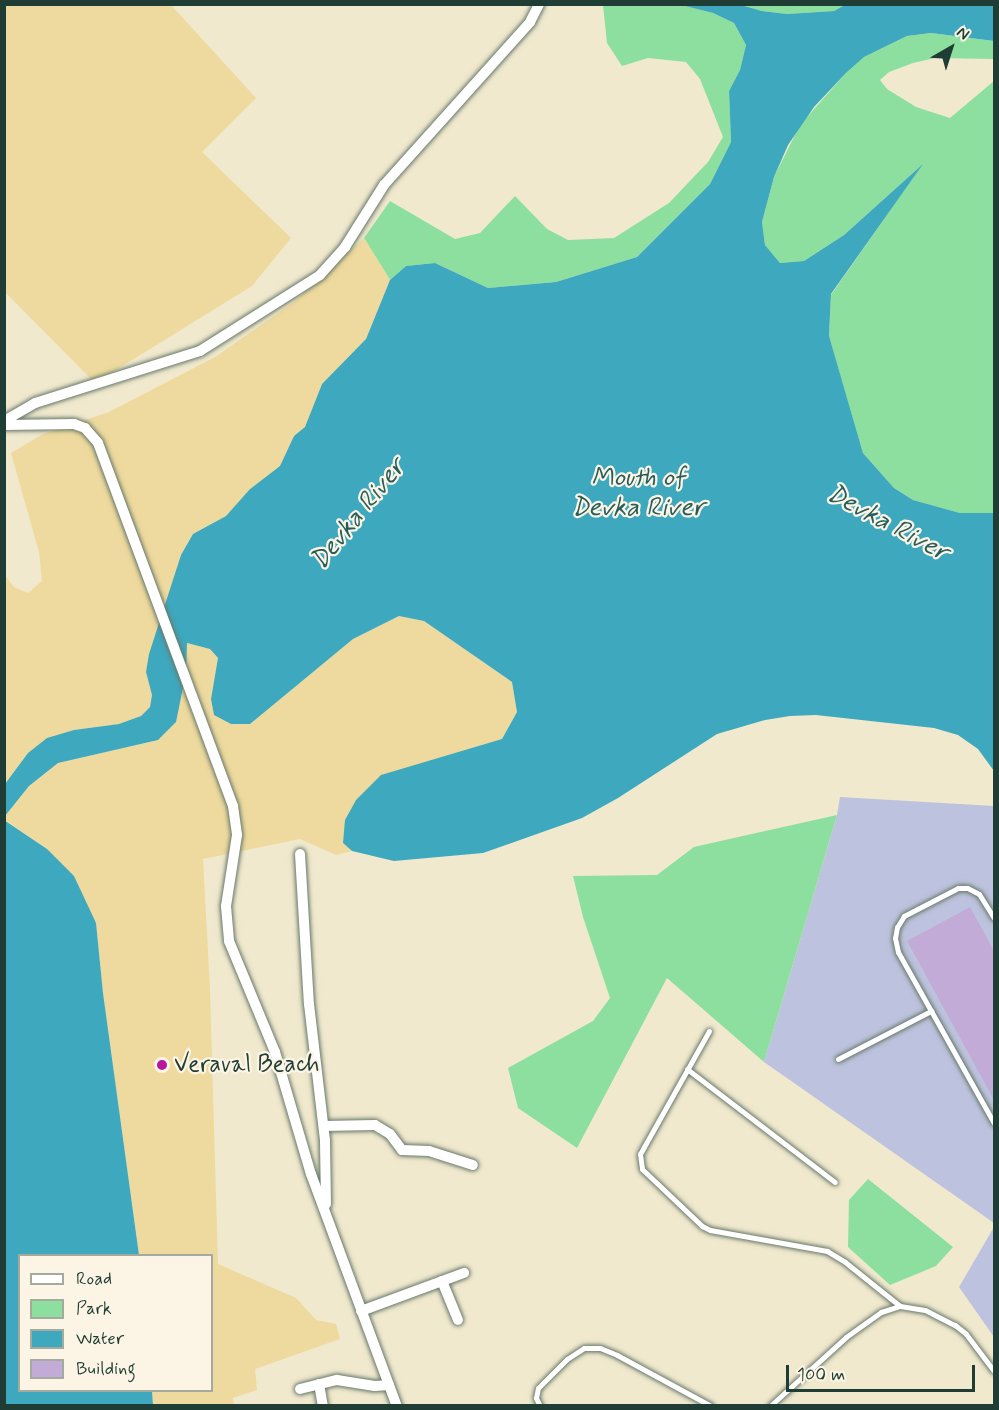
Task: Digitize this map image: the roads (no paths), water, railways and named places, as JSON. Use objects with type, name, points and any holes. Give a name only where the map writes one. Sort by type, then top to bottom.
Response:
[{"type":"street","points":[[7,424],[35,403],[200,351],[320,275],[345,247],[384,185],[530,22],[539,4]]},
{"type":"street","points":[[7,424],[74,424],[85,428],[99,443],[233,807],[237,835],[226,906],[229,941],[275,1052],[311,1174],[397,1406]]},
{"type":"street","points":[[300,854],[309,1004],[324,1126],[326,1214]]},
{"type":"street","points":[[324,1126],[375,1125],[390,1134],[402,1150],[429,1150],[473,1165]]},
{"type":"street","points":[[361,1311],[464,1273]]},
{"type":"street","points":[[442,1281],[458,1320]]},
{"type":"street","points":[[300,1389],[337,1380],[375,1386],[389,1385]]},
{"type":"street","points":[[319,1384],[323,1406]]},
{"type":"lane","points":[[994,918],[979,894],[967,888],[958,888],[904,916],[897,927],[898,952],[994,1123]]},
{"type":"lane","points":[[838,1059],[931,1011]]},
{"type":"lane","points":[[709,1031],[640,1154],[642,1169],[702,1226],[710,1230],[827,1251],[845,1262],[900,1306]]},
{"type":"lane","points":[[687,1069],[836,1182]]},
{"type":"lane","points":[[770,1406],[846,1336],[881,1312],[900,1306],[926,1310],[955,1325],[966,1334],[994,1371]]},
{"type":"lane","points":[[540,1406],[536,1398],[538,1388],[567,1359],[584,1348],[600,1348],[617,1355],[711,1406]]},
{"type":"water","name":"Mouth of Devka River","points":[[847,4],[994,5],[994,41],[931,33],[907,36],[864,57],[846,73],[814,107],[788,145],[774,177],[762,222],[765,245],[780,263],[804,261],[844,235],[923,164],[831,294],[829,336],[863,453],[894,488],[913,500],[960,513],[994,513],[994,771],[978,749],[958,735],[934,728],[816,715],[790,716],[765,720],[717,734],[618,798],[582,818],[483,853],[394,861],[352,851],[343,843],[345,820],[356,800],[381,775],[502,739],[517,712],[512,682],[424,621],[399,616],[353,639],[250,724],[231,724],[214,715],[211,699],[218,658],[210,649],[187,643],[186,673],[176,722],[158,740],[58,763],[29,786],[5,816],[5,784],[28,753],[47,738],[74,730],[119,724],[141,716],[150,707],[152,695],[146,672],[149,654],[181,555],[193,534],[226,516],[250,489],[280,466],[294,436],[305,427],[322,384],[366,339],[390,280],[406,266],[435,263],[488,288],[556,282],[637,257],[710,184],[731,142],[729,91],[740,70],[746,45],[734,23],[713,13],[681,5],[741,5],[762,11],[787,14],[834,11]]},
{"type":"water","points":[[4,820],[47,849],[74,876],[96,923],[103,993],[139,1254],[18,1254],[18,1392],[152,1392],[153,1405],[5,1405]]},
{"type":"place","name":"Veraval Beach","points":[[162,1065]]},
{"type":"water label","name":"Devka River","points":[[359,515]]},
{"type":"water label","name":"Devka River","points":[[887,524]]}]
